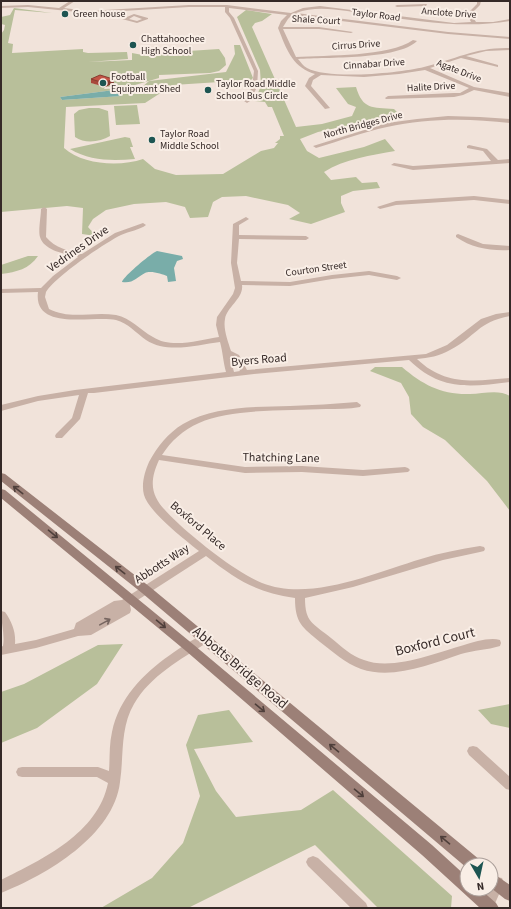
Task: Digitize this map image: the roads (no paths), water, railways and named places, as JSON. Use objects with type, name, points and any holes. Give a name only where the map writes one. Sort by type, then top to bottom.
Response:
[{"type":"main road","name":"Abbotts Bridge Road","points":[[1,476],[146,590],[465,857]]},
{"type":"main road","name":"Abbotts Bridge Road","points":[[1,492],[128,602],[190,648],[427,850],[459,880]]},
{"type":"main road","points":[[499,885],[510,894]]},
{"type":"main road","points":[[477,897],[486,907]]},
{"type":"street","points":[[59,10],[73,1]]},
{"type":"street","points":[[232,1],[227,6],[227,12],[232,18],[256,71],[257,80],[255,88],[247,101]]},
{"type":"street","points":[[392,16],[398,11],[397,6],[393,1]]},
{"type":"street","points":[[475,24],[471,19],[470,14],[479,4],[479,1]]},
{"type":"street","points":[[397,6],[426,4]]},
{"type":"street","name":"Taylor Road","points":[[1,7],[28,6],[88,12],[189,6],[227,6],[448,33],[510,38]]},
{"type":"street","name":"Anclote Drive","points":[[292,13],[305,8],[326,7],[447,23],[475,24],[510,20]]},
{"type":"street","points":[[227,12],[233,8],[245,8]]},
{"type":"street","points":[[134,10],[134,16]]},
{"type":"street","points":[[280,28],[281,24],[292,13]]},
{"type":"street","name":"Shale Court","points":[[280,28],[319,28],[351,32]]},
{"type":"street","name":"Cinnabar Drive","points":[[280,28],[299,64],[304,69],[320,74],[350,76],[425,68],[477,50],[510,49]]},
{"type":"street","name":"Cirrus Drive","points":[[296,58],[382,52],[409,46],[415,41]]},
{"type":"street","points":[[461,56],[496,66]]},
{"type":"street","name":"Agate Drive","points":[[425,68],[473,88],[510,95]]},
{"type":"street","points":[[320,74],[311,79],[308,86],[327,108]]},
{"type":"street","name":"Halite Drive","points":[[388,98],[454,95],[461,94],[473,88]]},
{"type":"street","name":"North Bridges Drive","points":[[316,146],[365,131],[408,122],[464,118],[510,121]]},
{"type":"street","points":[[469,147],[485,150],[496,162]]},
{"type":"street","points":[[394,165],[412,168],[510,161]]},
{"type":"street","points":[[380,207],[396,203],[474,198],[510,202]]},
{"type":"street","points":[[44,209],[43,237],[45,241],[55,248],[84,257]]},
{"type":"street","points":[[231,375],[226,358],[227,352],[220,325],[226,308],[237,294],[238,283],[234,263],[236,224],[246,219]]},
{"type":"street","name":"Vedrines Drive","points":[[143,225],[115,235],[52,281],[43,290],[42,299],[46,310],[57,316],[73,318],[103,316],[119,318],[134,325],[147,339],[162,344],[223,339]]},
{"type":"street","points":[[458,236],[466,242],[481,246],[510,248]]},
{"type":"street","points":[[235,237],[306,238]]},
{"type":"street","name":"Courton Street","points":[[238,283],[290,284],[332,276],[369,273],[397,278]]},
{"type":"street","points":[[1,291],[43,290]]},
{"type":"street","name":"Byers Road","points":[[1,408],[39,398],[84,392],[231,375],[427,356],[442,352],[453,346],[481,322],[510,314]]},
{"type":"street","points":[[227,352],[236,357],[244,374]]},
{"type":"street","points":[[411,358],[424,371],[449,382],[470,384],[510,380]]},
{"type":"street","points":[[59,436],[76,419],[84,392]]},
{"type":"street","name":"Boxford Place","points":[[357,405],[223,413],[186,426],[172,436],[157,457],[148,480],[149,496],[157,509],[206,551],[241,576],[257,584],[276,590],[300,594],[368,581],[435,557],[480,549]]},
{"type":"street","name":"Thatching Lane","points":[[157,457],[245,470],[288,469],[363,473],[405,470]]},
{"type":"street","name":"Abbotts Way","points":[[128,602],[206,551]]},
{"type":"street","name":"Boxford Court","points":[[300,594],[300,612],[306,624],[342,653],[363,665],[391,668],[415,664],[474,646],[496,643]]},
{"type":"street","points":[[4,650],[36,644],[78,632],[87,632],[126,610],[128,602]]},
{"type":"street","points":[[1,615],[9,627],[10,634],[4,650]]},
{"type":"street","points":[[1,887],[37,869],[58,856],[88,831],[100,818],[110,800],[114,780],[118,731],[123,714],[131,698],[152,673],[204,639]]},
{"type":"street","points":[[473,751],[510,785]]},
{"type":"street","points":[[22,772],[98,772],[114,780]]},
{"type":"street","points":[[313,862],[361,908]]},
{"type":"street","points":[[486,907],[489,897]]},
{"type":"water","points":[[114,90],[130,90],[125,94],[120,94],[122,96],[62,100],[60,97]]},
{"type":"water","points":[[157,251],[182,256],[183,259],[177,261],[174,268],[176,281],[168,282],[167,276],[160,273],[147,272],[132,281],[122,282],[137,266]]},
{"type":"place","name":"Green house","points":[[65,14]]},
{"type":"place","name":"Chattahoochee High School","points":[[133,45]]},
{"type":"place","name":"Football Equipment Shed","points":[[103,83]]},
{"type":"place","name":"Taylor Road Middle School Bus Circle","points":[[208,90]]},
{"type":"place","name":"Taylor Road Middle School","points":[[152,140]]}]
